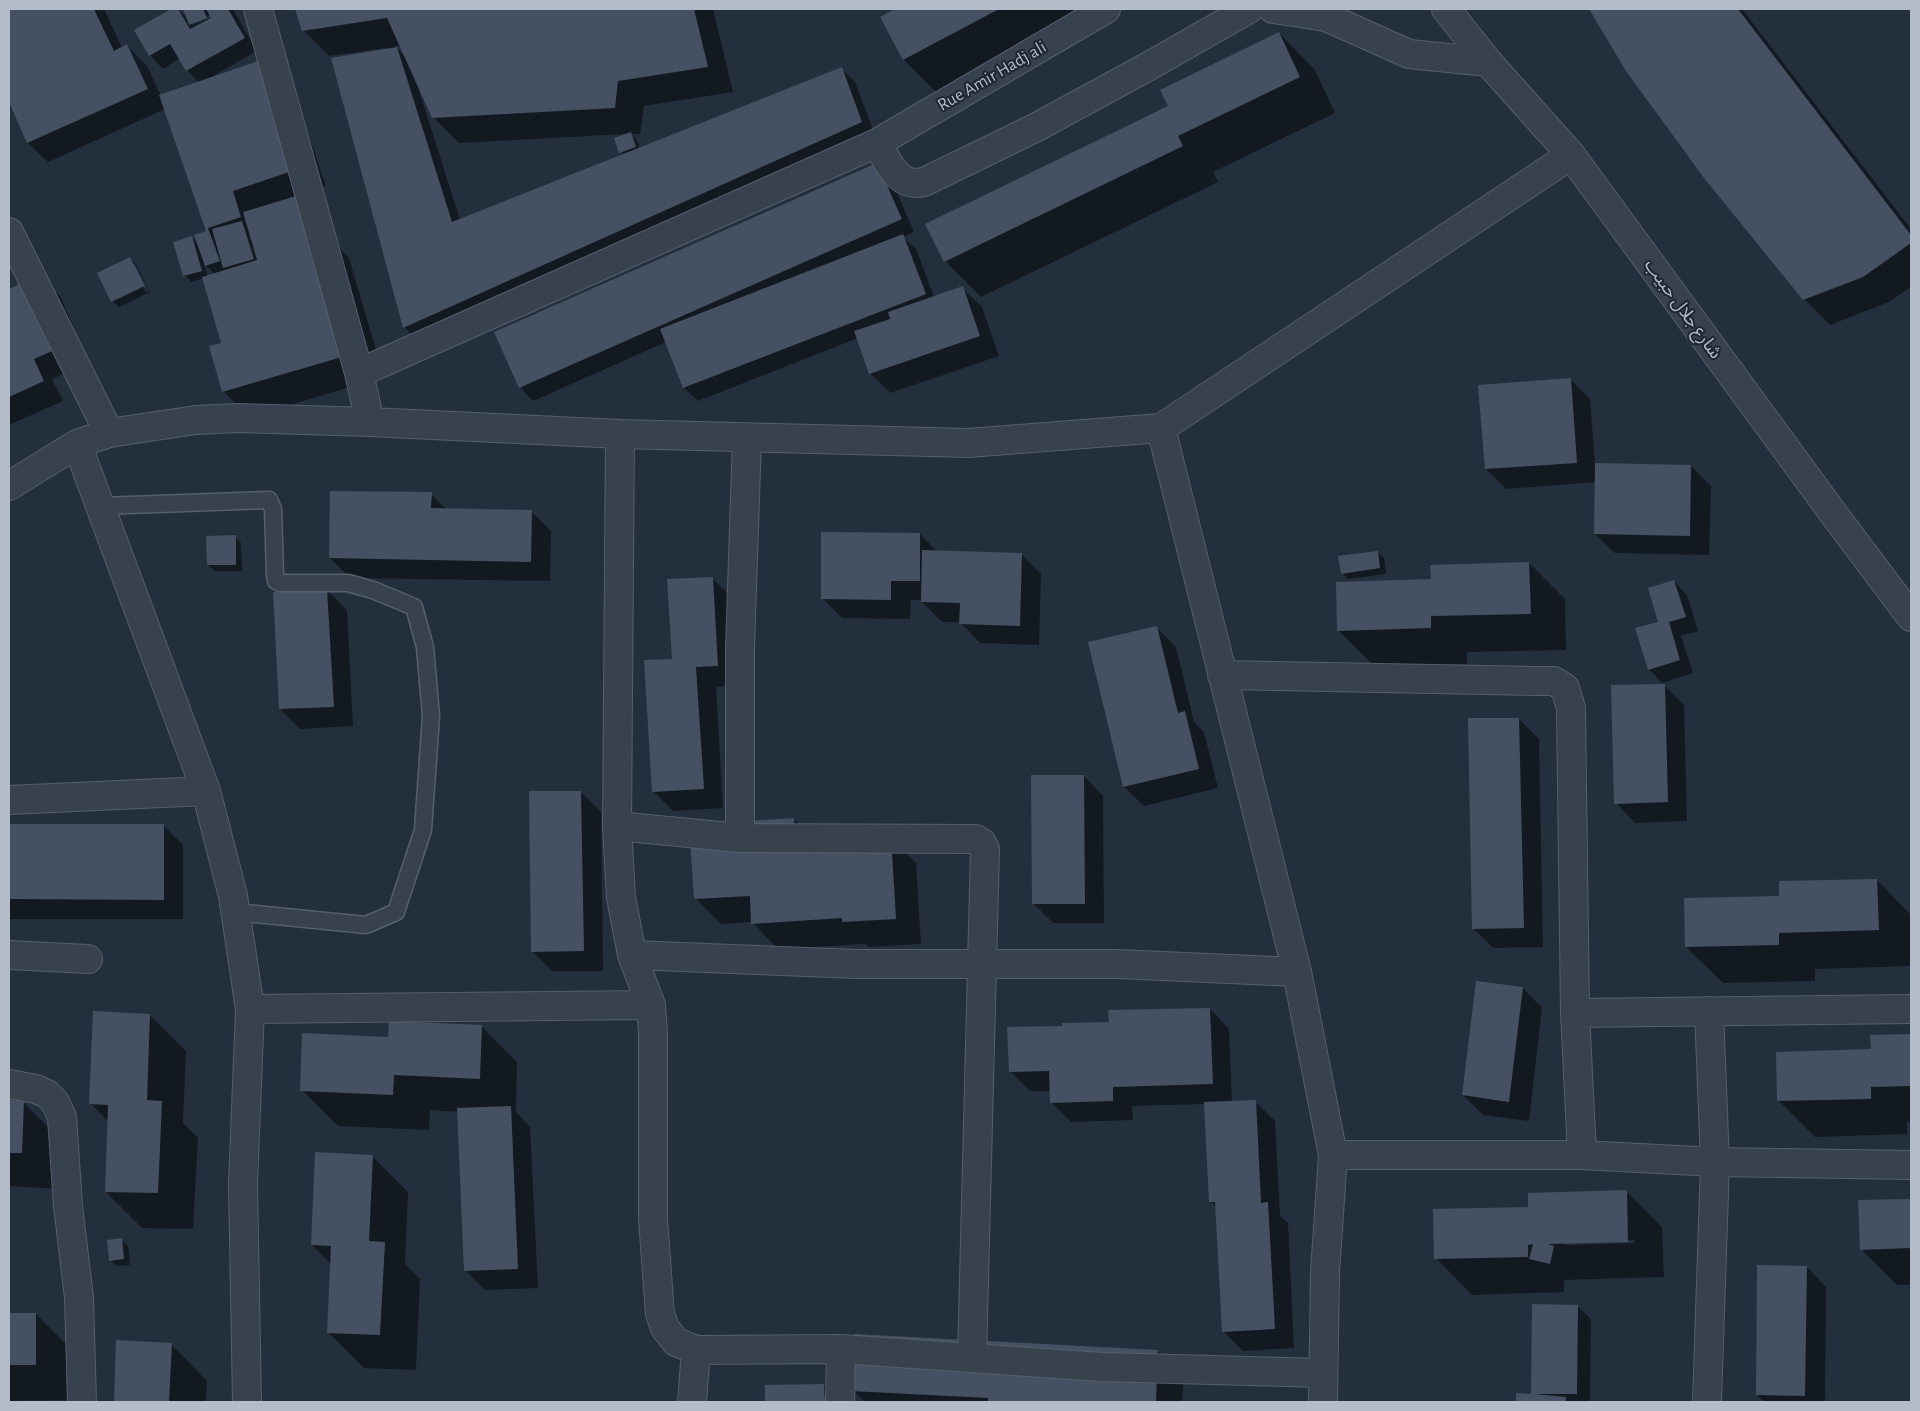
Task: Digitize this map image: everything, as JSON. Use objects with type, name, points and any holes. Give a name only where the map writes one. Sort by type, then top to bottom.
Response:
[{"type":"street","points":[[258,9],[359,373],[370,422]]},
{"type":"street","name":"Rue Amir Hadj ali","points":[[359,373],[877,143],[1106,9]]},
{"type":"street","points":[[877,143],[896,175],[906,182],[914,184],[924,182],[1035,128],[1150,66],[1249,9]]},
{"type":"street","points":[[1274,9],[1322,13],[1409,54],[1488,62]]},
{"type":"street","name":"شارع جلال حبيب","points":[[1446,9],[1488,62],[1571,155],[1832,513],[1911,617]]},
{"type":"street","points":[[9,486],[77,444],[109,433],[213,419],[370,422],[620,434],[968,443],[1162,428],[1571,155]]},
{"type":"street","points":[[9,232],[109,433]]},
{"type":"street","points":[[1162,428],[1297,972],[1333,1155],[1325,1272],[1323,1402]]},
{"type":"street","points":[[620,434],[617,826],[621,897],[632,955],[651,1005],[655,1073],[653,1219],[660,1314],[666,1328],[676,1342],[696,1350],[841,1350],[1101,1367],[1323,1373]]},
{"type":"street","points":[[740,838],[740,648],[747,438]]},
{"type":"street","points":[[77,444],[206,791],[235,912],[250,1009],[243,1184],[247,1402]]},
{"type":"street","points":[[1222,675],[1545,681],[1554,682],[1566,688],[1571,708],[1575,1013],[1582,1156]]},
{"type":"street","points":[[9,800],[206,791]]},
{"type":"street","points":[[617,826],[740,838],[976,839],[982,843],[985,849],[983,964],[972,1358]]},
{"type":"street","points":[[9,955],[88,959]]},
{"type":"street","points":[[632,955],[856,964],[1118,964],[1297,972]]},
{"type":"street","points":[[250,1009],[651,1005]]},
{"type":"street","points":[[1575,1013],[1911,1009]]},
{"type":"street","points":[[1706,1402],[1715,1162],[1709,1011]]},
{"type":"street","points":[[9,1084],[36,1089],[47,1094],[55,1102],[62,1118],[68,1206],[79,1298],[82,1402]]},
{"type":"street","points":[[1333,1155],[1582,1156],[1715,1162],[1911,1165]]},
{"type":"street","points":[[692,1402],[696,1350]]},
{"type":"street","points":[[840,1402],[841,1350]]},
{"type":"lane","points":[[101,506],[269,500],[273,509],[275,576],[276,581],[280,584],[348,583],[373,590],[414,607],[425,647],[431,716],[423,830],[396,912],[366,925],[235,912]]},
{"type":"building","points":[[9,9],[94,9],[114,51],[127,44],[148,89],[27,143],[9,102]]},
{"type":"building","points":[[171,9],[178,9],[190,29],[211,18],[206,9],[228,9],[245,38],[186,71],[170,44],[149,56],[134,30]]},
{"type":"building","points":[[183,9],[203,9],[207,18],[189,25]]},
{"type":"building","points":[[295,9],[694,9],[708,67],[618,81],[615,108],[432,118],[387,18],[302,31]]},
{"type":"building","points":[[895,9],[999,9],[903,60],[880,17]]},
{"type":"building","points":[[1589,9],[1738,9],[1911,235],[1911,243],[1863,277],[1803,300],[1704,178],[1626,71]]},
{"type":"building","points":[[1279,32],[1300,77],[1178,136],[1183,146],[944,262],[925,224],[1168,106],[1160,90]]},
{"type":"building","points":[[397,47],[452,222],[842,67],[862,122],[403,328],[331,58]]},
{"type":"building","points":[[270,57],[307,166],[233,191],[241,217],[208,228],[220,261],[205,266],[194,235],[206,231],[159,95]]},
{"type":"building","points":[[631,132],[636,147],[619,153],[614,138]]},
{"type":"building","points":[[877,163],[902,219],[519,388],[494,332]]},
{"type":"building","points":[[306,193],[359,352],[222,392],[209,346],[221,343],[202,277],[257,260],[243,212]]},
{"type":"building","points":[[242,221],[254,259],[223,268],[212,229]]},
{"type":"building","points":[[903,234],[926,294],[683,388],[660,329]]},
{"type":"building","points":[[192,236],[202,271],[183,276],[173,242]]},
{"type":"building","points":[[130,257],[145,286],[111,302],[97,273]]},
{"type":"building","points":[[40,275],[70,343],[34,359],[44,381],[9,397],[9,289]]},
{"type":"building","points":[[963,286],[980,336],[869,374],[854,331],[890,319],[888,312]]},
{"type":"building","points":[[1571,378],[1577,463],[1485,469],[1478,385]]},
{"type":"building","points":[[1595,463],[1691,465],[1690,536],[1594,534]]},
{"type":"building","points":[[330,491],[432,492],[431,508],[532,510],[531,562],[329,558]]},
{"type":"building","points":[[821,532],[920,533],[920,581],[891,581],[891,600],[821,599]]},
{"type":"building","points":[[236,535],[236,565],[207,565],[206,536]]},
{"type":"building","points":[[922,550],[1022,553],[1020,626],[959,624],[960,603],[921,602]]},
{"type":"building","points":[[1378,551],[1380,568],[1341,574],[1338,556]]},
{"type":"building","points":[[1529,562],[1531,614],[1431,616],[1431,628],[1337,631],[1336,582],[1431,579],[1430,565]]},
{"type":"building","points":[[713,577],[718,666],[696,667],[704,789],[652,792],[644,660],[672,659],[667,579]]},
{"type":"building","points":[[1674,580],[1686,617],[1669,622],[1680,660],[1648,670],[1635,628],[1658,622],[1648,588]]},
{"type":"building","points":[[327,589],[334,707],[279,709],[273,592]]},
{"type":"building","points":[[1157,626],[1178,713],[1185,711],[1199,769],[1123,787],[1088,642]]},
{"type":"building","points":[[1665,684],[1668,802],[1614,804],[1611,685]]},
{"type":"building","points":[[1468,718],[1519,718],[1524,928],[1472,929]]},
{"type":"building","points":[[1031,775],[1084,775],[1085,904],[1032,904]]},
{"type":"building","points":[[529,791],[581,791],[584,951],[531,952]]},
{"type":"building","points":[[794,818],[796,842],[891,836],[896,919],[842,922],[842,918],[751,924],[750,896],[694,899],[689,825]]},
{"type":"building","points":[[9,824],[164,824],[164,900],[9,899]]},
{"type":"building","points":[[1877,879],[1879,930],[1779,933],[1779,945],[1685,947],[1684,898],[1779,896],[1779,881]]},
{"type":"building","points":[[1476,981],[1523,987],[1509,1102],[1462,1095]]},
{"type":"building","points":[[1210,1008],[1213,1084],[1113,1087],[1113,1101],[1050,1103],[1049,1071],[1009,1072],[1007,1027],[1062,1026],[1062,1023],[1109,1022],[1108,1010]]},
{"type":"building","points":[[93,1011],[150,1014],[147,1100],[162,1101],[158,1193],[105,1192],[108,1105],[89,1104]]},
{"type":"building","points":[[389,1021],[482,1025],[480,1079],[394,1075],[393,1095],[300,1091],[302,1033],[388,1037]]},
{"type":"building","points":[[1911,1034],[1911,1086],[1871,1087],[1871,1099],[1777,1101],[1776,1052],[1871,1049],[1870,1035]]},
{"type":"building","points":[[9,1100],[24,1101],[22,1153],[9,1153]]},
{"type":"building","points":[[1256,1100],[1261,1203],[1268,1202],[1275,1329],[1222,1332],[1215,1202],[1209,1202],[1204,1102]]},
{"type":"building","points":[[511,1106],[518,1269],[464,1271],[457,1108]]},
{"type":"building","points":[[315,1152],[373,1155],[369,1241],[385,1242],[380,1335],[327,1333],[331,1246],[311,1245]]},
{"type":"building","points":[[1627,1190],[1628,1242],[1548,1244],[1554,1246],[1550,1264],[1529,1259],[1533,1244],[1528,1245],[1528,1257],[1434,1259],[1433,1209],[1528,1207],[1528,1193]]},
{"type":"building","points":[[1911,1199],[1911,1248],[1860,1250],[1858,1200]]},
{"type":"building","points":[[122,1238],[124,1259],[109,1261],[107,1240]]},
{"type":"building","points":[[1757,1265],[1807,1266],[1805,1396],[1756,1395]]},
{"type":"building","points":[[1532,1304],[1578,1305],[1577,1394],[1534,1394],[1566,1397],[1566,1402],[1516,1402],[1516,1393],[1531,1394]]},
{"type":"building","points":[[9,1313],[36,1313],[36,1365],[9,1365]]},
{"type":"building","points":[[854,1334],[1158,1350],[1156,1402],[988,1402],[988,1398],[851,1391]]},
{"type":"building","points":[[116,1340],[172,1343],[169,1402],[114,1402]]},
{"type":"building","points":[[824,1384],[825,1402],[765,1402],[765,1385]]}]
